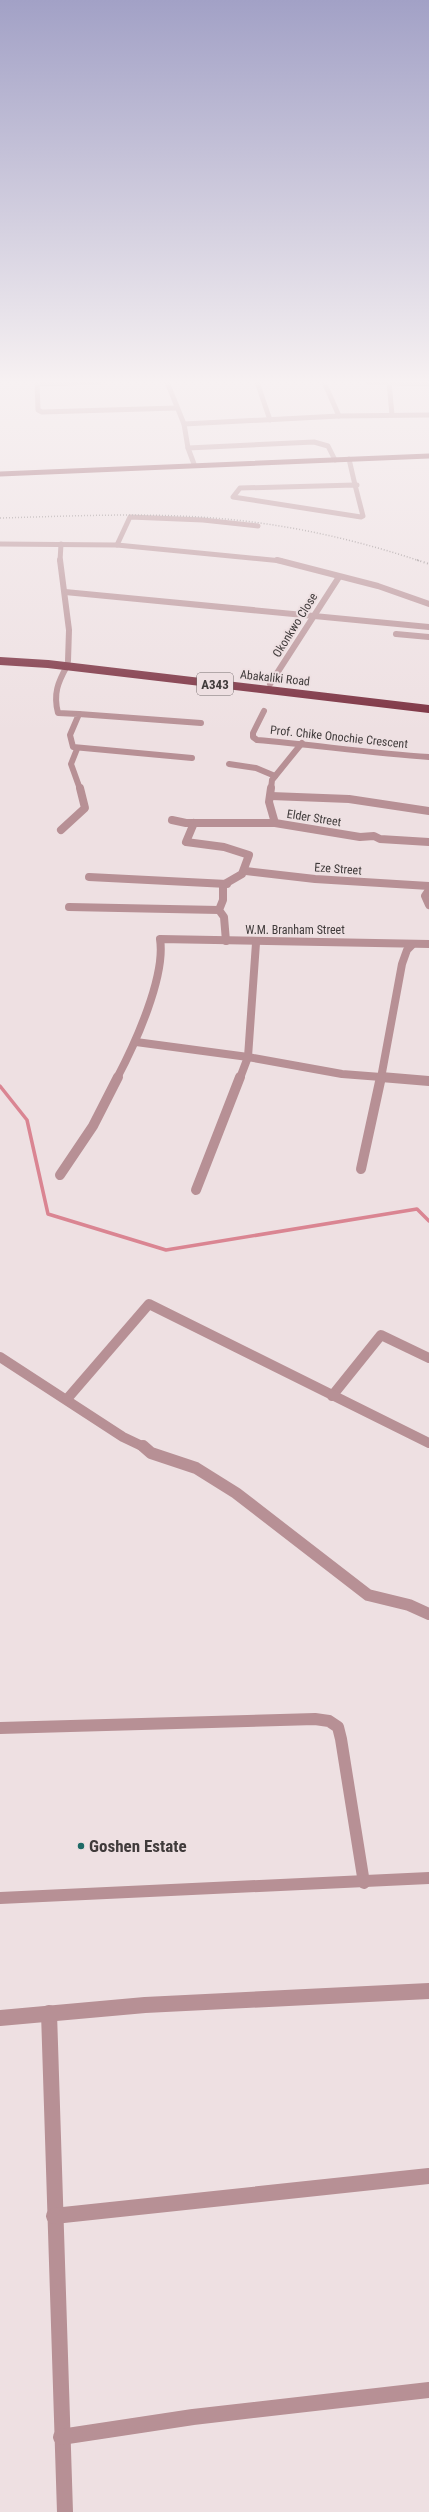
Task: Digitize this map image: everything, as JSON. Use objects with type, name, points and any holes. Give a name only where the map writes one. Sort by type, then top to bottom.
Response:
[{"type":"highway","name":"Abakaliki Road","points":[[0,655],[429,709]]},
{"type":"highway","name":"Abakaliki Road","points":[[0,661],[68,664],[270,684],[429,702]]},
{"type":"street","points":[[237,499],[361,517],[363,516],[360,499]]},
{"type":"street","points":[[117,545],[130,517],[203,520],[258,526]]},
{"type":"street","points":[[0,544],[117,545],[268,558],[322,570],[339,577],[378,586],[429,604]]},
{"type":"street","points":[[62,544],[61,577],[65,592],[70,649],[68,664],[56,688],[54,698],[58,713],[201,723]]},
{"type":"street","name":"Okonkwo Close","points":[[270,684],[299,639],[312,615],[339,577]]},
{"type":"street","points":[[65,592],[429,627]]},
{"type":"street","points":[[396,634],[429,637]]},
{"type":"street","name":"Prof. Chike Onochie Crescent","points":[[264,711],[253,733],[253,737],[256,740],[302,743],[369,753],[429,757]]},
{"type":"street","points":[[79,714],[71,732],[70,741],[71,745],[77,749],[192,758]]},
{"type":"street","points":[[275,824],[269,802],[272,780],[302,743]]},
{"type":"street","points":[[61,830],[85,808],[79,783],[71,764],[77,749]]},
{"type":"street","points":[[229,764],[256,768],[275,776]]},
{"type":"street","points":[[271,796],[349,799],[429,811]]},
{"type":"street","name":"Elder Street","points":[[172,820],[275,824],[360,837],[374,836],[380,839],[429,842]]},
{"type":"street","points":[[194,822],[186,842],[245,852],[250,855],[246,872],[223,885],[223,900],[219,910]]},
{"type":"street","name":"Eze Street","points":[[246,872],[266,872],[316,879],[429,886]]},
{"type":"street","points":[[89,877],[227,884]]},
{"type":"street","points":[[429,890],[425,896],[429,905]]},
{"type":"street","points":[[69,907],[219,910]]},
{"type":"street","points":[[219,910],[224,917],[226,941]]},
{"type":"street","name":"W.M. Branham Street","points":[[136,1042],[158,971],[162,952],[160,940],[256,943],[395,942],[412,946],[429,944]]},
{"type":"street","points":[[196,1190],[248,1057],[256,943]]},
{"type":"street","points":[[361,1169],[381,1077],[402,964],[407,950],[412,946]]},
{"type":"street","points":[[60,1175],[93,1126],[136,1042],[248,1057],[342,1074],[429,1081]]},
{"type":"street","points":[[67,1399],[149,1304],[429,1444]]},
{"type":"street","points":[[332,1396],[381,1335],[429,1358]]},
{"type":"street","points":[[0,1357],[9,1361],[34,1381],[67,1399],[151,1453],[196,1468],[236,1493],[368,1595],[409,1605],[429,1614]]},
{"type":"street","points":[[0,1728],[315,1719],[329,1721],[338,1727],[341,1739],[364,1882]]},
{"type":"street","points":[[0,1898],[429,1878]]},
{"type":"street","points":[[0,2018],[240,1999],[429,1991]]},
{"type":"street","points":[[49,2013],[61,2437],[65,2512]]},
{"type":"street","points":[[54,2216],[429,2176]]},
{"type":"street","points":[[61,2437],[201,2416],[429,2390]]},
{"type":"waterway","points":[[0,1086],[27,1120],[48,1214],[166,1250],[417,1209],[429,1221]]},
{"type":"railway","points":[[0,518],[141,515],[225,519],[274,525],[324,534],[372,546],[429,564]]},
{"type":"place","name":"Goshen Estate","points":[[81,1846]]}]
